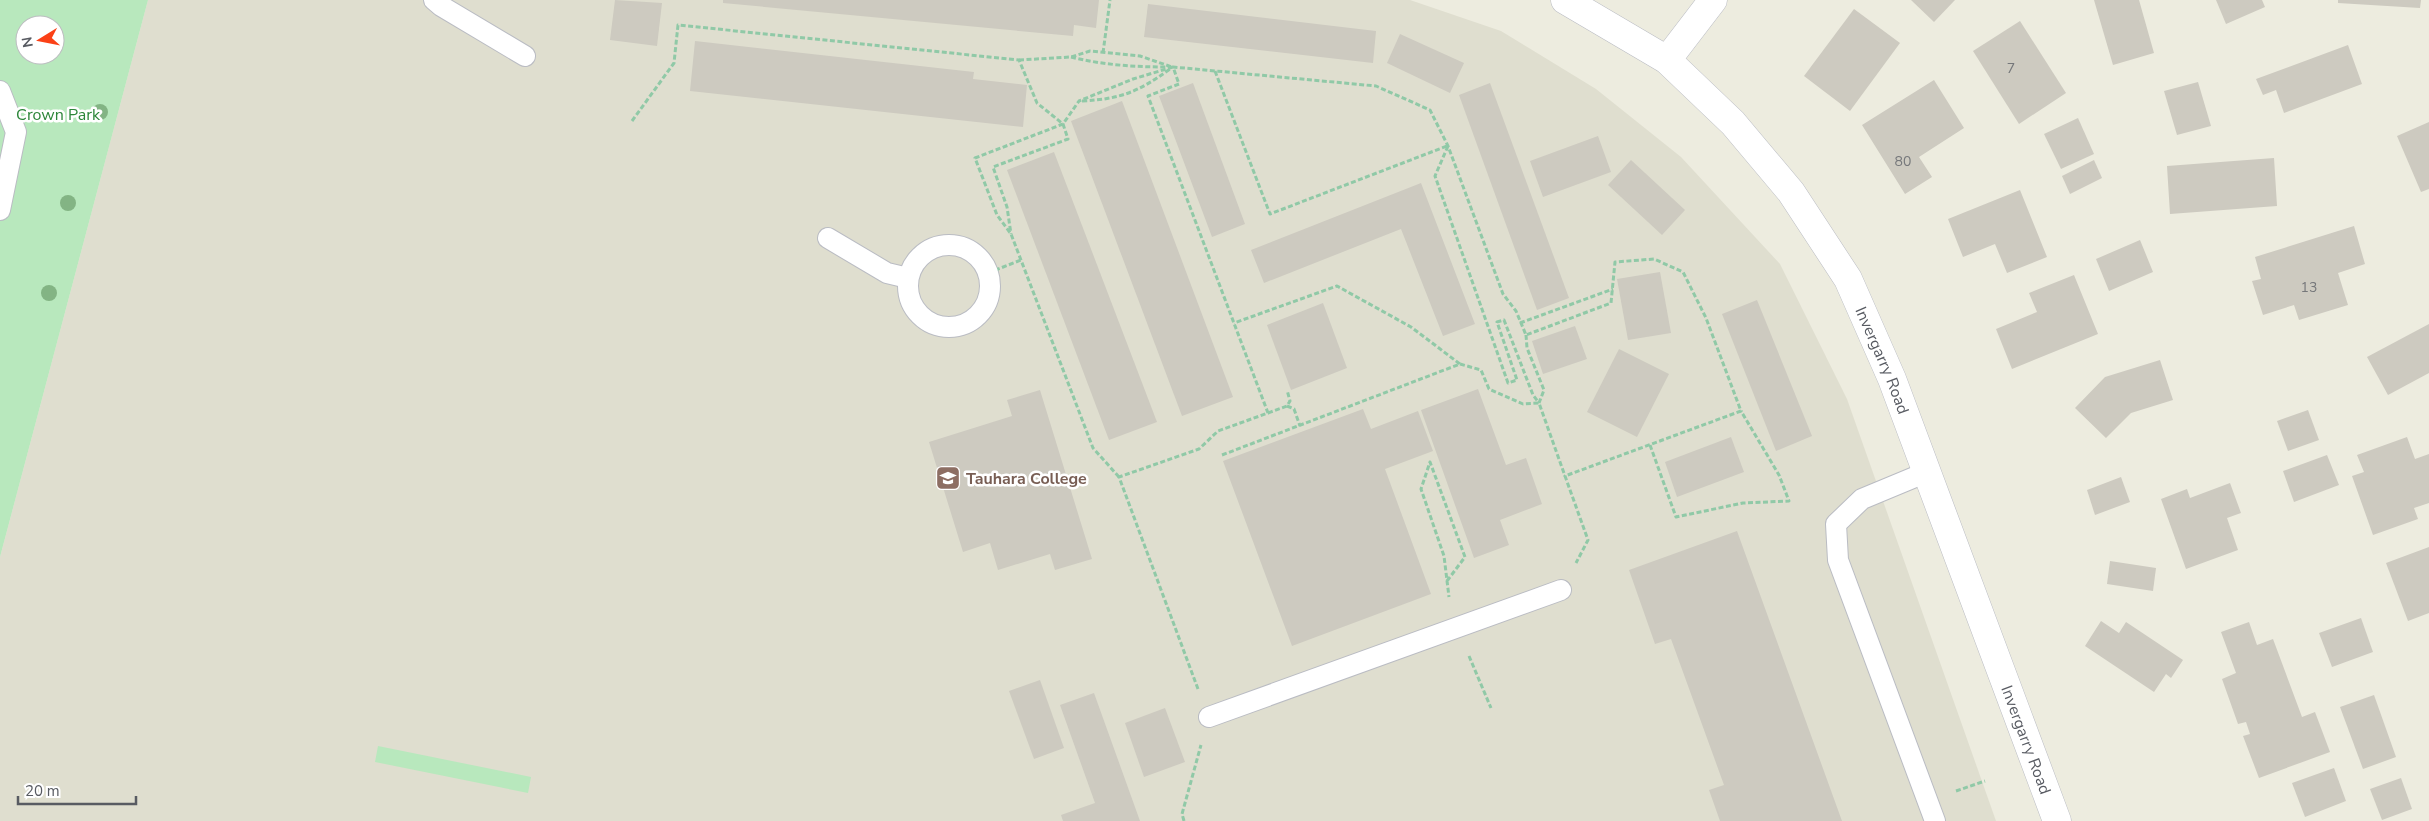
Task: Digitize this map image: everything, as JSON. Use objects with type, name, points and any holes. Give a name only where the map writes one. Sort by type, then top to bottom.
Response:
[{"type":"street","name":"Invergarry Road","points":[[1565,0],[1667,60],[1733,123],[1791,192],[1848,279],[1892,378],[2057,821]]},
{"type":"street","points":[[1667,60],[1713,0]]},
{"type":"lane","points":[[434,0],[525,56]]},
{"type":"lane","points":[[0,91],[16,132],[0,210]]},
{"type":"lane","points":[[828,238],[887,273],[908,278]]},
{"type":"lane","points":[[946,244],[972,251],[982,261],[988,273],[990,286],[988,300],[982,312],[971,321],[959,326],[945,328],[932,324],[920,316],[912,305],[908,292],[908,278],[913,266],[922,255],[933,248],[946,244]]},
{"type":"lane","points":[[1926,472],[1862,499],[1836,524],[1838,560],[1935,821]]},
{"type":"lane","points":[[1209,718],[1561,590]]},
{"type":"path","points":[[1104,52],[1110,0]]},
{"type":"path","points":[[632,121],[674,63],[678,25],[1019,60],[1071,57],[1090,51],[1104,52],[1140,56],[1172,67],[1179,84],[1148,96],[1268,413]]},
{"type":"path","points":[[1071,57],[1090,62],[1138,67],[1172,67],[1376,86],[1430,110],[1448,146],[1503,294],[1516,311],[1526,335],[1528,348],[1544,390],[1539,403]]},
{"type":"path","points":[[1019,60],[1037,103],[1063,124],[1068,139],[993,167],[1007,207],[1011,234],[1094,448],[1119,477],[1209,718],[1182,814],[1184,821]]},
{"type":"path","points":[[1011,234],[997,215],[975,158],[1063,124],[1079,101],[1134,79],[1172,67]]},
{"type":"path","points":[[1079,101],[1112,99],[1144,87],[1172,67]]},
{"type":"path","points":[[1214,71],[1270,214],[1448,146]]},
{"type":"path","points":[[1448,146],[1434,176],[1508,383],[1517,380],[1497,322],[1504,320],[1533,395],[1539,403],[1588,540],[1561,590]]},
{"type":"path","points":[[1526,335],[1611,303],[1615,262],[1654,259],[1683,272],[1706,318],[1741,412],[1779,475],[1789,501],[1743,503],[1676,517],[1650,445]]},
{"type":"path","points":[[988,273],[1021,260]]},
{"type":"path","points":[[1234,323],[1337,286],[1411,327],[1460,364],[1481,370],[1489,389],[1523,404],[1539,403]]},
{"type":"path","points":[[1520,323],[1613,289]]},
{"type":"path","points":[[1222,455],[1460,364]]},
{"type":"path","points":[[1119,477],[1199,449],[1218,431],[1287,406],[1290,401],[1288,390]]},
{"type":"path","points":[[1287,406],[1294,409],[1300,426]]},
{"type":"path","points":[[1565,476],[1741,412]]},
{"type":"path","points":[[1447,581],[1465,557],[1430,462],[1421,489],[1444,556],[1449,599]]},
{"type":"path","points":[[1469,654],[1491,708]]},
{"type":"path","points":[[1952,792],[1985,781]]},
{"type":"shaded area","name":"Tauhara College","points":[[148,0],[1410,0],[1501,31],[1596,89],[1681,157],[1780,264],[1847,399],[1996,821],[0,821],[0,557]]},
{"type":"green space","name":"Crown Park","points":[[0,0],[148,0],[0,557]]},
{"type":"green space","points":[[378,746],[531,777],[528,793],[375,762]]},
{"type":"building","points":[[615,0],[662,3],[657,46],[610,40]]},
{"type":"building","points":[[723,0],[1099,0],[1096,28],[1074,25],[1073,36],[723,3]]},
{"type":"building","points":[[1911,0],[1955,0],[1934,22]]},
{"type":"building","points":[[2094,0],[2139,0],[2154,53],[2113,65]]},
{"type":"building","points":[[2216,0],[2262,0],[2265,7],[2226,24]]},
{"type":"building","points":[[2338,0],[2421,0],[2420,8],[2338,3]]},
{"type":"building","points":[[1148,4],[1376,31],[1373,63],[1144,37]]},
{"type":"building","points":[[1854,9],[1900,43],[1850,111],[1804,76]]},
{"type":"building","points":[[2020,21],[2066,93],[2019,124],[1973,51]]},
{"type":"building","points":[[1400,34],[1464,63],[1450,93],[1387,63]]},
{"type":"building","points":[[695,41],[974,72],[973,79],[1027,85],[1023,127],[690,91]]},
{"type":"building","points":[[2348,45],[2362,84],[2284,113],[2276,90],[2263,95],[2256,79]]},
{"type":"building","points":[[1934,80],[1964,128],[1919,157],[1932,177],[1905,194],[1862,125]]},
{"type":"building","points":[[2198,82],[2211,126],[2177,135],[2164,91]]},
{"type":"building","points":[[1193,83],[1245,224],[1212,237],[1159,96]]},
{"type":"building","points":[[1490,83],[1569,298],[1537,310],[1459,95]]},
{"type":"building","points":[[1122,101],[1233,397],[1182,416],[1071,121]]},
{"type":"building","points":[[2078,118],[2094,154],[2061,169],[2044,134]]},
{"type":"building","points":[[2429,122],[2429,189],[2421,192],[2397,136]]},
{"type":"building","points":[[1598,136],[1611,172],[1543,197],[1530,161]]},
{"type":"building","points":[[1054,152],[1157,422],[1109,440],[1007,170]]},
{"type":"building","points":[[2274,158],[2277,206],[2170,214],[2167,166]]},
{"type":"building","points":[[1631,160],[1685,210],[1662,235],[1608,185]]},
{"type":"building","points":[[2094,160],[2102,178],[2070,194],[2062,176]]},
{"type":"building","points":[[1421,183],[1475,324],[1443,336],[1401,229],[1264,283],[1251,250]]},
{"type":"building","points":[[2020,190],[2047,257],[2007,273],[1995,244],[1963,257],[1948,219]]},
{"type":"building","points":[[2354,226],[2365,264],[2338,273],[2348,305],[2299,320],[2294,305],[2263,315],[2252,281],[2261,279],[2255,257]]},
{"type":"building","points":[[2140,240],[2153,272],[2109,291],[2096,259]]},
{"type":"building","points":[[1660,272],[1671,333],[1628,340],[1617,279]]},
{"type":"building","points":[[2074,275],[2098,334],[2012,369],[1996,329],[2037,312],[2029,293]]},
{"type":"building","points":[[1757,300],[1812,436],[1776,451],[1722,314]]},
{"type":"building","points":[[1323,303],[1347,368],[1291,390],[1267,325]]},
{"type":"building","points":[[2429,324],[2429,373],[2388,395],[2367,357]]},
{"type":"building","points":[[1575,326],[1587,359],[1543,374],[1532,341]]},
{"type":"building","points":[[1619,349],[1669,374],[1637,437],[1587,412]]},
{"type":"building","points":[[2160,360],[2173,400],[2131,413],[2106,438],[2075,408],[2105,377]]},
{"type":"building","points":[[1478,389],[1506,465],[1526,458],[1542,504],[1500,520],[1509,545],[1474,558],[1421,410]]},
{"type":"building","points":[[1040,390],[1092,559],[1055,570],[1050,554],[998,570],[990,543],[963,552],[929,442],[1012,416],[1007,400]]},
{"type":"building","points":[[1363,409],[1371,429],[1418,411],[1433,451],[1385,469],[1431,594],[1292,646],[1223,461]]},
{"type":"building","points":[[2308,410],[2319,440],[2288,451],[2277,421]]},
{"type":"building","points":[[1731,437],[1744,472],[1677,497],[1665,462]]},
{"type":"building","points":[[2407,437],[2415,459],[2429,454],[2429,503],[2414,508],[2418,519],[2373,535],[2352,476],[2364,472],[2357,455]]},
{"type":"building","points":[[2327,455],[2339,485],[2294,502],[2283,471]]},
{"type":"building","points":[[2121,477],[2130,502],[2095,515],[2087,490]]},
{"type":"building","points":[[2230,483],[2241,513],[2227,518],[2238,550],[2186,569],[2161,499],[2187,489],[2190,498]]},
{"type":"building","points":[[1737,531],[1842,821],[1720,821],[1709,790],[1724,785],[1671,639],[1655,644],[1629,570]]},
{"type":"building","points":[[2429,547],[2429,613],[2408,621],[2386,563]]},
{"type":"building","points":[[2110,561],[2156,568],[2153,591],[2107,584]]},
{"type":"building","points":[[2361,618],[2373,652],[2332,667],[2319,633]]},
{"type":"building","points":[[2101,621],[2119,633],[2126,622],[2183,660],[2171,678],[2166,674],[2154,692],[2085,646]]},
{"type":"building","points":[[2249,622],[2257,645],[2273,639],[2302,717],[2315,712],[2330,752],[2259,778],[2243,736],[2250,734],[2246,722],[2238,724],[2222,679],[2236,673],[2221,632]]},
{"type":"building","points":[[1040,680],[1064,748],[1034,759],[1009,691]]},
{"type":"building","points":[[1094,693],[1140,821],[1063,821],[1061,815],[1095,803],[1060,705]]},
{"type":"building","points":[[2374,695],[2396,757],[2363,769],[2340,707]]},
{"type":"building","points":[[1165,708],[1185,762],[1144,777],[1125,723]]},
{"type":"building","points":[[2334,768],[2346,801],[2305,817],[2292,783]]},
{"type":"building","points":[[2401,778],[2412,809],[2382,820],[2370,789]]},
{"type":"place","name":"Tauhara College","points":[[948,478]]}]
